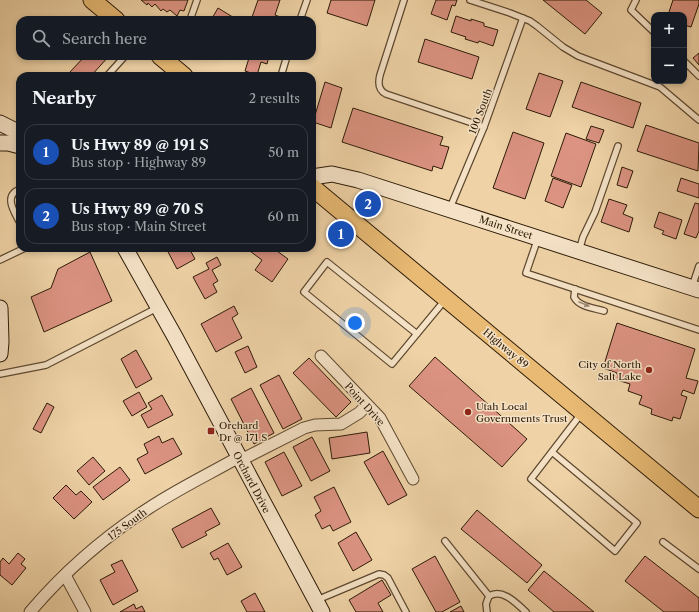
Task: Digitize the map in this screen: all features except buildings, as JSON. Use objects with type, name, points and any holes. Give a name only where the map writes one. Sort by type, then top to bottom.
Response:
[{"type":"main road","points":[[92,0],[111,16]]},
{"type":"main road","points":[[168,60],[180,72]]},
{"type":"main road","points":[[0,123],[16,131]]},
{"type":"main road","points":[[0,143],[16,145]]},
{"type":"main road","name":"Main Street","points":[[316,176],[332,174],[339,175],[450,209],[695,289]]},
{"type":"main road","name":"Highway 89","points":[[316,190],[699,509]]},
{"type":"main road","name":"Orchard Drive","points":[[127,252],[175,337],[319,606]]},
{"type":"main road","points":[[0,308],[2,342],[0,354]]},
{"type":"street","name":"Point Drive","points":[[320,356],[380,418],[413,479]]},
{"type":"street","name":"175 South","points":[[30,612],[65,575],[102,542],[149,508],[240,459],[304,428],[315,425],[341,424],[359,413],[367,405]]},
{"type":"street","points":[[65,575],[84,612]]},
{"type":"lane","points":[[191,16],[197,0]]},
{"type":"lane","points":[[301,16],[307,0]]},
{"type":"lane","points":[[404,0],[380,75],[378,83],[380,90],[386,94],[484,127]]},
{"type":"lane","points":[[470,0],[523,18],[537,26],[556,42],[574,54],[660,87],[699,120]]},
{"type":"lane","points":[[636,0],[631,10],[651,29]]},
{"type":"lane","name":"100 South","points":[[450,209],[484,127],[523,18]]},
{"type":"lane","points":[[111,72],[121,60]]},
{"type":"lane","points":[[282,72],[286,60]]},
{"type":"lane","points":[[687,64],[699,76]]},
{"type":"lane","points":[[579,251],[618,146]]},
{"type":"lane","points":[[16,190],[11,196],[10,203],[16,214]]},
{"type":"lane","points":[[538,238],[526,273],[699,330]]},
{"type":"lane","points":[[0,260],[17,252]]},
{"type":"lane","points":[[417,334],[327,262],[304,292],[392,364],[417,334],[446,298]]},
{"type":"lane","points":[[695,289],[699,266]]},
{"type":"lane","points":[[575,289],[574,296],[577,301],[604,311]]},
{"type":"lane","points":[[0,374],[46,365],[158,308]]},
{"type":"lane","points":[[552,452],[637,523],[614,551],[531,479],[583,412]]},
{"type":"lane","points":[[445,542],[489,596]]},
{"type":"lane","points":[[663,542],[699,569]]},
{"type":"lane","points":[[319,606],[379,574],[388,578],[406,612]]},
{"type":"lane","points":[[489,596],[496,594],[505,596],[526,612]]},
{"type":"lane","points":[[487,612],[486,604],[489,596]]},
{"type":"place","name":"Us Hwy 89 @ 70 S","points":[[368,204]]},
{"type":"place","name":"Us Hwy 89 @ 191 S","points":[[341,234]]},
{"type":"place","name":"City of North Salt Lake","points":[[649,370]]},
{"type":"place","name":"Utah Local Governments Trust","points":[[468,412]]},
{"type":"place","name":"Orchard Dr @ 171 S","points":[[211,431]]}]
